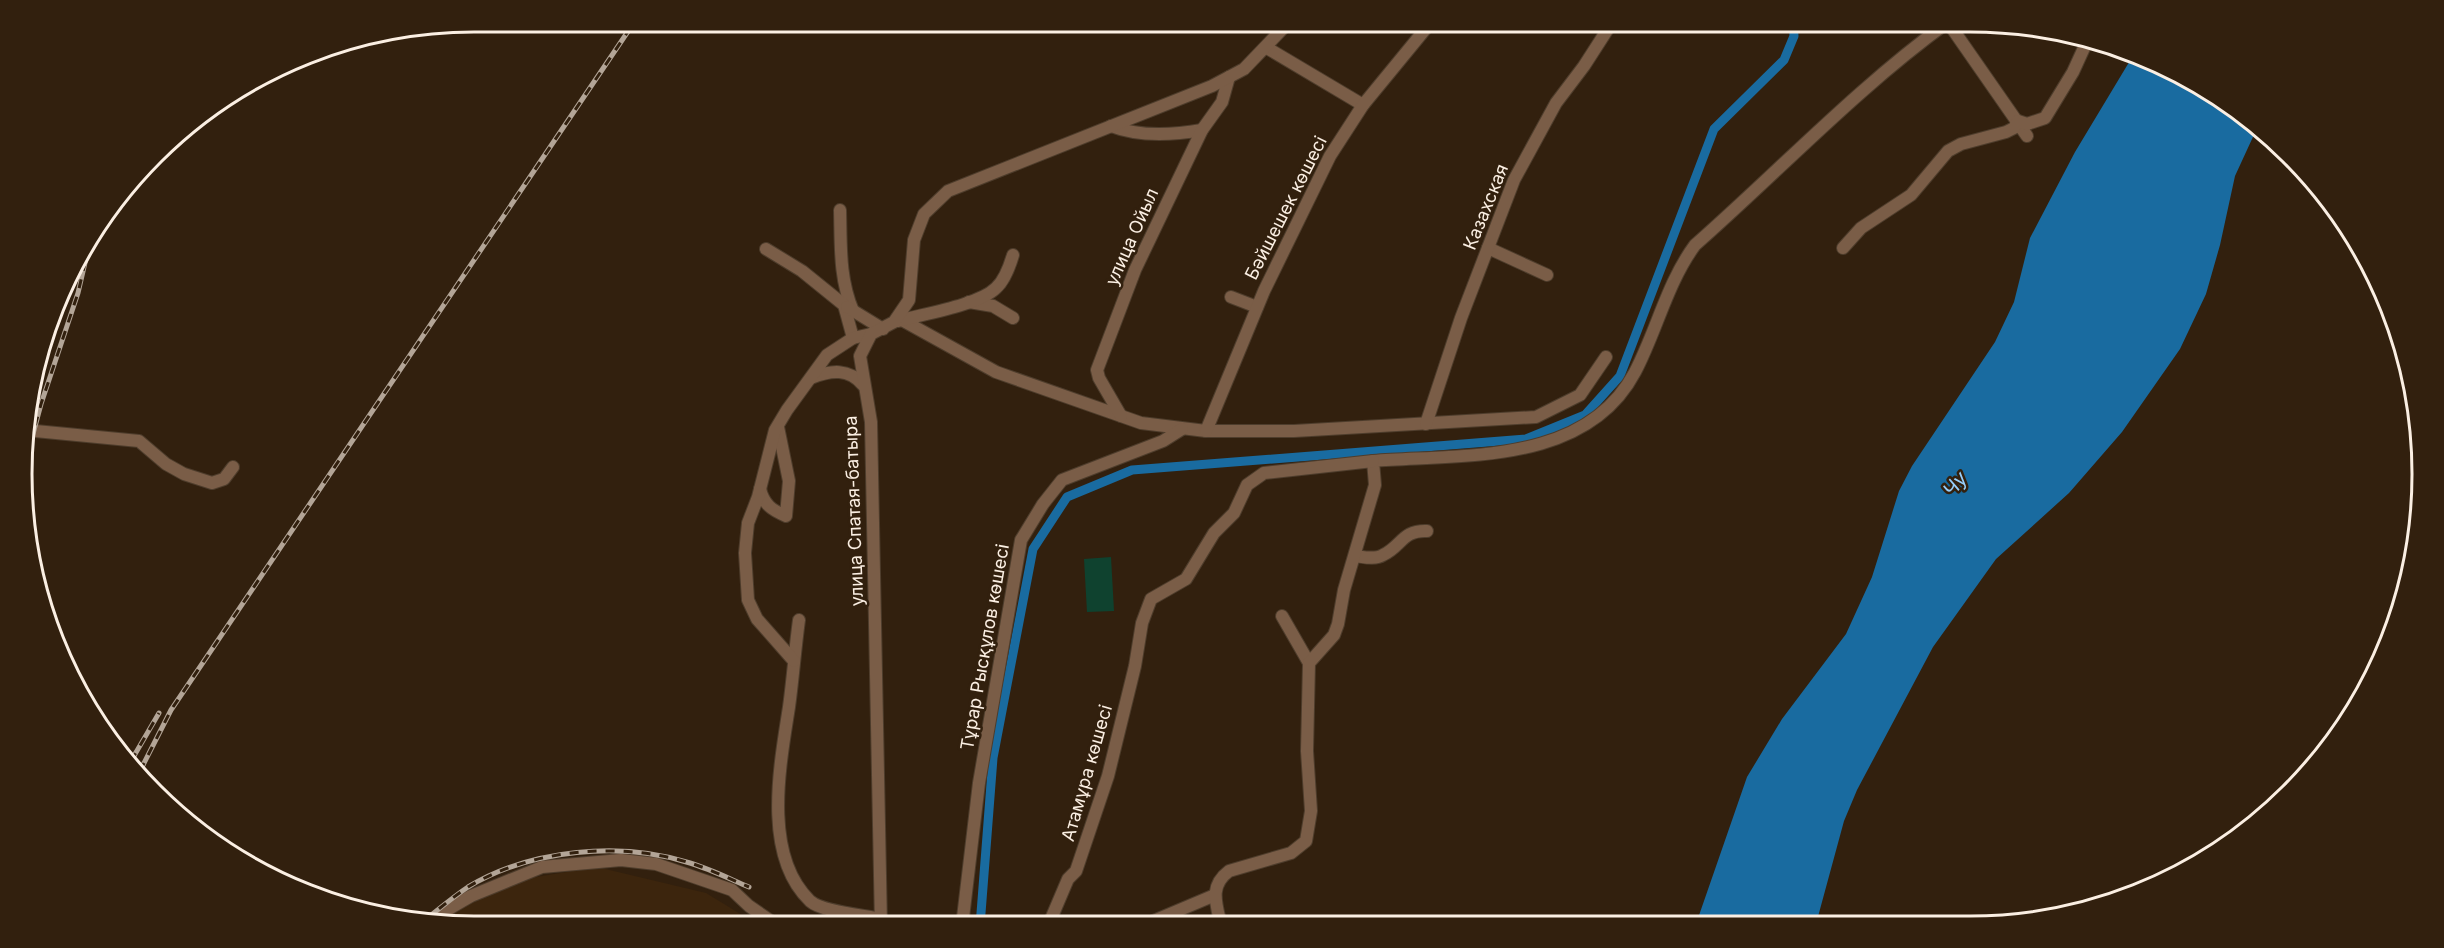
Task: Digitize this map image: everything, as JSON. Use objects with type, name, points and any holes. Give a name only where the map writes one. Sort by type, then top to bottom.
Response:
[{"type":"street","points":[[893,324],[909,300],[914,240],[924,214],[948,191],[1229,77],[1244,69],[1281,32]]},
{"type":"street","name":"Бәйшешек көшесі","points":[[1206,431],[1257,307],[1330,156],[1363,105],[1423,32]]},
{"type":"street","name":"Казахская","points":[[1426,424],[1461,318],[1514,180],[1534,139],[1606,32]]},
{"type":"street","name":"Атамұра көшесі","points":[[1052,916],[1068,879],[1076,871],[1103,793],[1136,666],[1142,623],[1151,599],[1186,579],[1214,533],[1234,513],[1247,485],[1253,478],[1264,473],[1542,445],[1599,416],[1624,390],[1635,371],[1678,269],[1695,245],[1877,79],[1914,47],[1936,32]]},
{"type":"street","points":[[1958,32],[2027,136]]},
{"type":"street","points":[[2018,121],[2027,123],[2045,118],[2073,72],[2084,47]]},
{"type":"street","points":[[1267,48],[1363,105]]},
{"type":"street","name":"улица Ойыл","points":[[1121,416],[1099,378],[1097,370],[1135,270],[1202,130],[1222,102],[1229,77]]},
{"type":"street","points":[[1844,248],[1861,228],[1911,195],[1948,151],[1961,144],[2006,132],[2014,128],[2018,121]]},
{"type":"street","points":[[1112,126],[1128,132],[1149,134],[1202,130]]},
{"type":"street","points":[[840,210],[841,258],[853,338]]},
{"type":"street","points":[[1488,248],[1546,275]]},
{"type":"street","points":[[766,249],[802,271],[848,308],[893,324],[996,372],[1141,423],[1182,429],[1294,431],[1511,421],[1542,415],[1580,395],[1606,357]]},
{"type":"street","points":[[794,662],[758,619],[748,600],[746,553],[748,523],[778,426],[827,355],[853,338],[872,334],[893,324],[969,302],[996,289],[1013,255]]},
{"type":"street","points":[[1231,297],[1257,307]]},
{"type":"street","points":[[969,302],[993,306],[1013,318]]},
{"type":"street","name":"улица Спатая-батыра","points":[[872,334],[860,356],[863,385],[871,422],[881,916]]},
{"type":"street","points":[[811,378],[825,373],[843,372],[856,376],[863,385]]},
{"type":"street","points":[[760,489],[762,499],[771,510],[786,516],[789,481],[778,426]]},
{"type":"street","name":"Тұрар Рысқұлов көшесі","points":[[963,916],[979,783],[1021,540],[1043,504],[1062,480],[1163,441],[1182,429]]},
{"type":"street","points":[[33,433],[140,441],[166,464],[184,474],[212,483],[224,479],[233,467]]},
{"type":"street","points":[[1309,663],[1334,635],[1338,624],[1344,590],[1375,485],[1373,461]]},
{"type":"street","points":[[1355,556],[1375,558],[1385,555],[1402,537],[1413,532],[1427,531]]},
{"type":"street","points":[[1219,916],[1215,895],[1216,883],[1229,871],[1291,853],[1306,841],[1311,811],[1307,751],[1309,663],[1282,616]]},
{"type":"street","points":[[799,620],[778,788],[780,842],[800,887],[811,902],[820,907],[857,916]]},
{"type":"street","points":[[442,916],[471,896],[542,867],[621,860],[656,864],[732,890],[764,916]]},
{"type":"street","points":[[1162,916],[1187,904],[1215,895]]},
{"type":"shaded area","points":[[597,867],[706,893],[744,916],[450,916],[460,907],[518,880]]},
{"type":"green space","points":[[1111,557],[1114,611],[1087,612],[1084,559]]},
{"type":"water","name":"Чу","points":[[2129,61],[2166,77],[2191,91],[2216,106],[2254,135],[2235,176],[2220,245],[2206,294],[2180,349],[2122,432],[2069,493],[1996,559],[1933,647],[1857,790],[1844,821],[1818,916],[1699,916],[1747,777],[1782,719],[1846,634],[1872,577],[1899,491],[1912,466],[1995,342],[2014,302],[2030,238],[2075,152]]},
{"type":"waterway","points":[[981,916],[993,758],[1033,549],[1067,497],[1132,470],[1526,439],[1585,415],[1620,376],[1714,129],[1784,60],[1794,32]]},
{"type":"railway","points":[[142,767],[171,710],[628,32]]},
{"type":"railway","points":[[33,433],[78,293],[85,264]]},
{"type":"railway","points":[[134,757],[159,713]]},
{"type":"railway","points":[[432,915],[468,887],[493,874],[520,864],[577,852],[635,852],[663,856],[697,865],[749,887]]}]
